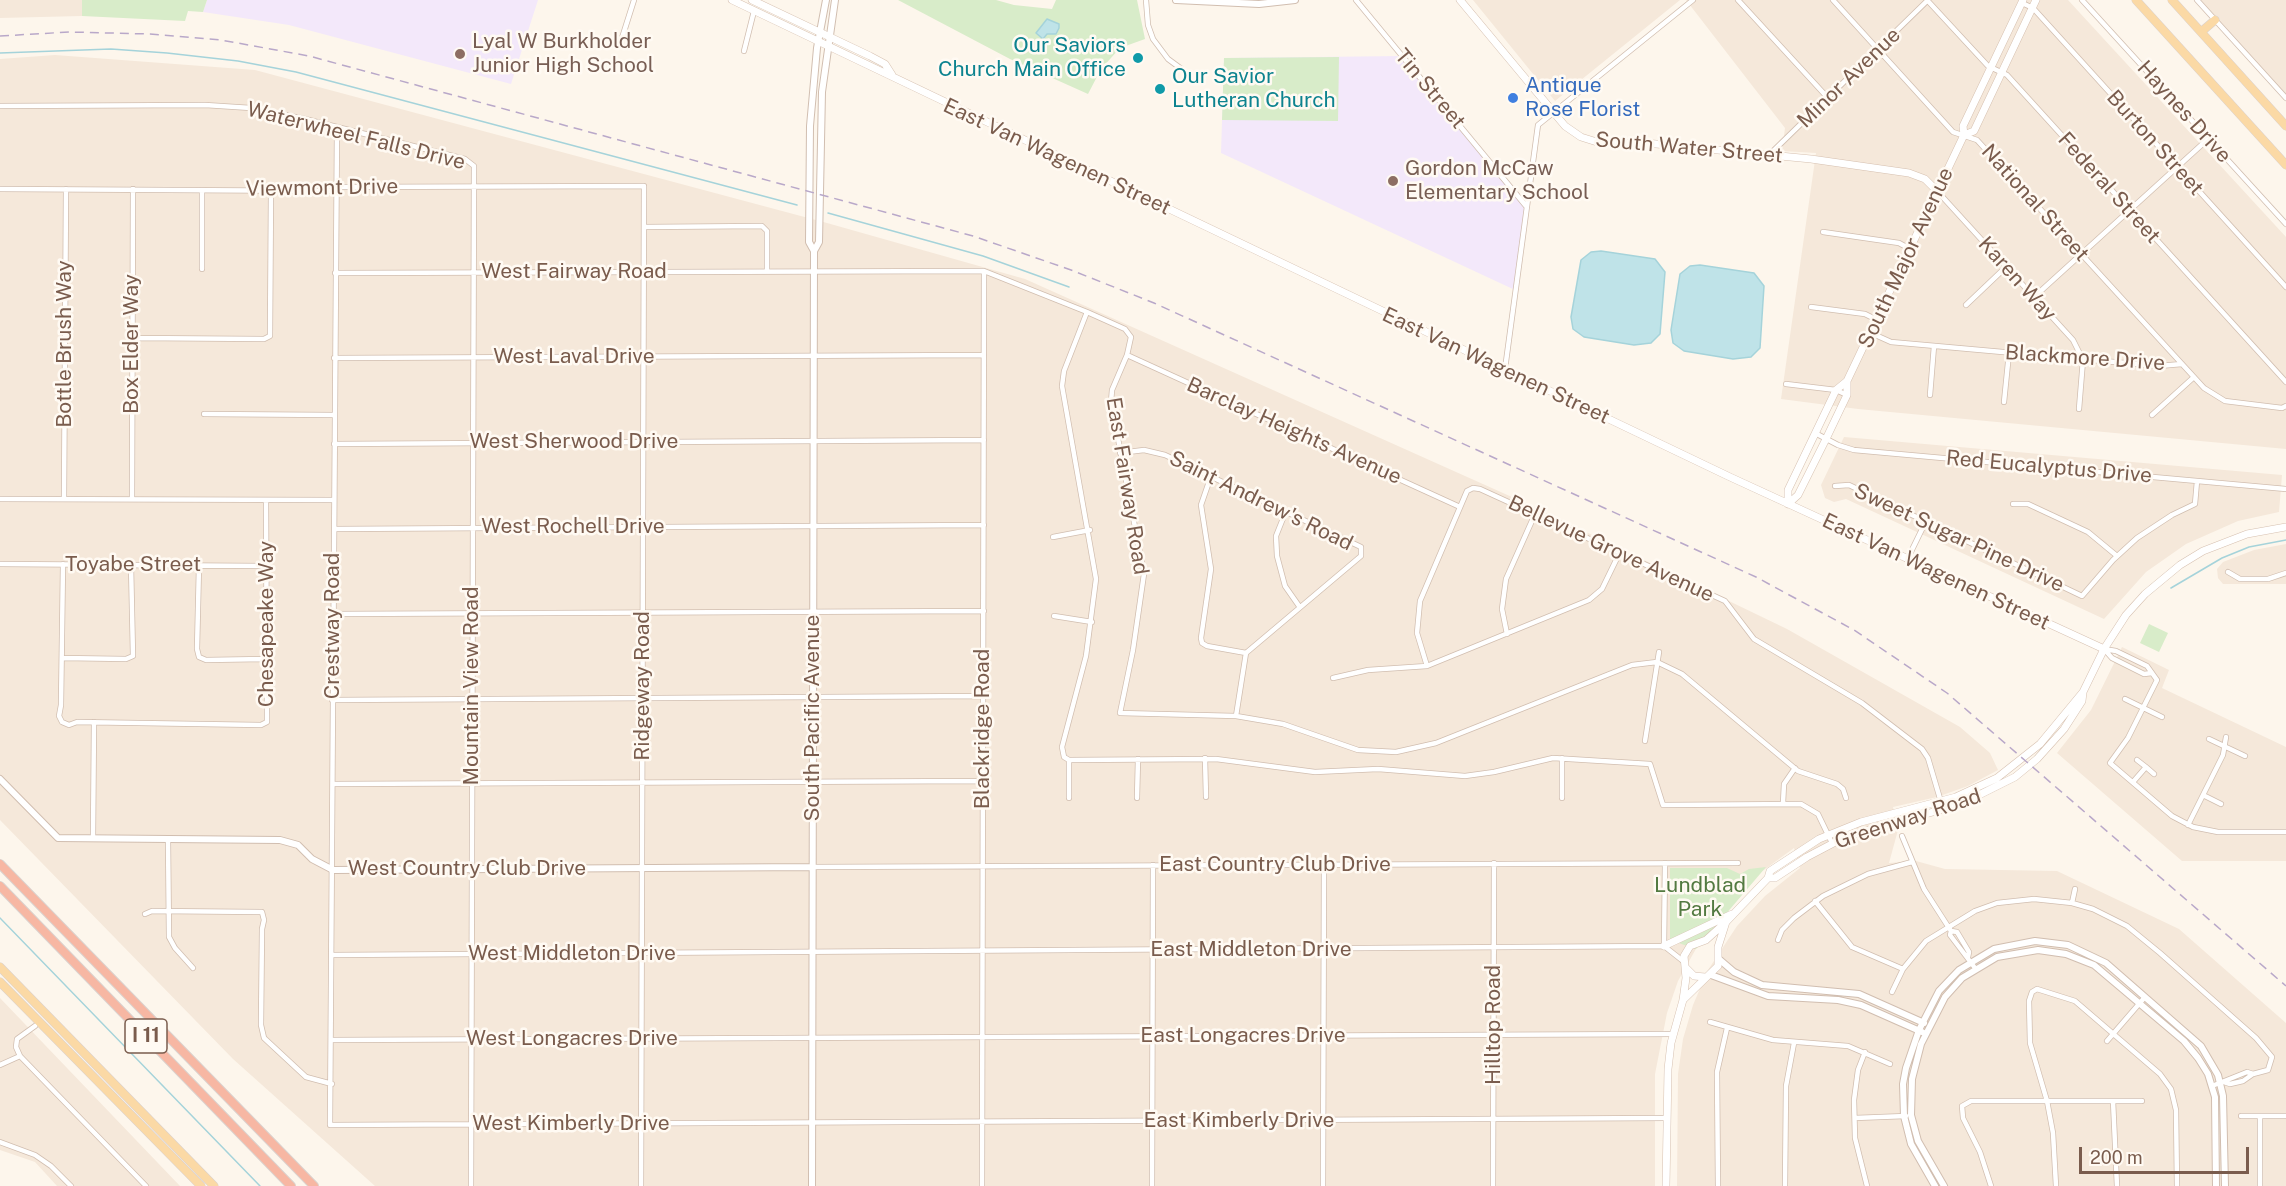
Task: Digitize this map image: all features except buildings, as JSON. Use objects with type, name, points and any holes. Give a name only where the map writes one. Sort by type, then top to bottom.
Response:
[{"type":"highway","name":"I 11","points":[[0,864],[314,1186]]},
{"type":"highway","name":"I 11","points":[[0,886],[291,1186]]},
{"type":"main road","name":"East Van Wagenen Street","points":[[732,0],[881,72],[892,75],[944,104],[1788,504],[2104,649]]},
{"type":"main road","name":"South Water Street","points":[[1460,0],[1553,112],[1571,131],[1581,137],[1600,143],[1646,143],[1769,155],[1909,173],[1925,179],[1938,192]]},
{"type":"main road","name":"South Major Avenue","points":[[1964,135],[1974,131],[2036,0]]},
{"type":"main road","points":[[2136,0],[2284,159]]},
{"type":"main road","points":[[2172,0],[2286,126]]},
{"type":"main road","name":"East Van Wagenen Street","points":[[754,1],[885,64],[892,75]]},
{"type":"main road","name":"South Major Avenue","points":[[1788,504],[1788,490],[1836,390],[1847,381],[1871,333],[1964,135],[1963,126],[2023,1]]},
{"type":"main road","points":[[2201,32],[2215,20]]},
{"type":"main road","name":"South Major Avenue","points":[[1788,504],[1798,495],[1826,439],[1847,394],[1847,381]]},
{"type":"main road","name":"Greenway Road","points":[[1768,878],[1775,878],[1832,843],[1863,831],[1943,810],[1983,795],[2030,765],[2064,729],[2082,701],[2083,692],[2104,649],[2135,604],[2180,565],[2229,540],[2286,527]]},
{"type":"main road","name":"Greenway Road","points":[[1701,942],[1726,922],[1768,878],[1770,871],[1784,859],[1829,834],[1869,819],[1941,801],[1979,787],[2024,759],[2052,731],[2076,697],[2083,692]]},
{"type":"main road","points":[[1664,946],[1734,913]]},
{"type":"main road","name":"Greenway Road","points":[[1719,958],[1720,940],[1726,922]]},
{"type":"main road","points":[[1666,1186],[1668,1069],[1673,1034],[1683,1000],[1685,965],[1690,946],[1701,942],[1712,945],[1719,958],[1708,976],[1683,1000]]},
{"type":"main road","points":[[1685,965],[1694,976],[1708,976]]},
{"type":"main road","points":[[0,967],[214,1186]]},
{"type":"main road","points":[[0,982],[37,1023],[47,1028],[201,1186]]},
{"type":"main road","points":[[33,999],[40,1012],[37,1023]]},
{"type":"street","points":[[622,38],[634,0]]},
{"type":"street","points":[[824,34],[826,0]]},
{"type":"street","points":[[824,34],[835,0]]},
{"type":"street","points":[[1146,0],[1148,25],[1153,39],[1168,59],[1183,70]]},
{"type":"street","points":[[1176,0],[1259,4],[1295,0]]},
{"type":"street","name":"Tin Street","points":[[1356,0],[1526,206]]},
{"type":"street","points":[[1505,369],[1536,130],[1553,112],[1693,0]]},
{"type":"street","points":[[1738,0],[1828,98]]},
{"type":"street","name":"National Street","points":[[1833,0],[1953,132],[1977,140],[2182,364]]},
{"type":"street","name":"Minor Avenue","points":[[1769,155],[1928,0]]},
{"type":"street","name":"Federal Street","points":[[1928,0],[1991,68],[2007,75],[2286,382]]},
{"type":"street","name":"Haynes Drive","points":[[2082,0],[2286,224]]},
{"type":"street","points":[[2197,0],[2286,98]]},
{"type":"street","points":[[744,51],[754,1]]},
{"type":"street","name":"Burton Street","points":[[2023,1],[2032,8],[2286,287]]},
{"type":"street","name":"South Pacific Avenue","points":[[812,1186],[814,251],[819,242],[819,126],[824,34]]},
{"type":"street","name":"Waterwheel Falls Drive","points":[[0,106],[223,106],[276,113],[472,162],[474,187]]},
{"type":"street","name":"Crestway Road","points":[[330,1125],[337,127]]},
{"type":"street","points":[[2033,298],[2208,139]]},
{"type":"street","name":"Viewmont Drive","points":[[0,189],[336,190],[341,187],[644,186]]},
{"type":"street","name":"Ridgeway Road","points":[[641,1186],[644,186]]},
{"type":"street","name":"Mountain View Road","points":[[471,1186],[474,187]]},
{"type":"street","name":"Bottle Brush Way","points":[[64,499],[66,189]]},
{"type":"street","name":"Box Elder Way","points":[[132,499],[133,189]]},
{"type":"street","points":[[202,190],[202,269]]},
{"type":"street","points":[[133,338],[264,339],[270,336],[271,190]]},
{"type":"street","name":"Karen Way","points":[[1938,192],[2073,340],[2083,360]]},
{"type":"street","points":[[644,227],[765,228],[767,271]]},
{"type":"street","points":[[1823,232],[1899,243],[1910,249]]},
{"type":"street","points":[[1966,305],[2007,267]]},
{"type":"street","name":"West Fairway Road","points":[[335,273],[814,271]]},
{"type":"street","name":"East Fairway Road","points":[[814,271],[984,272],[1087,312],[1129,332],[1131,343],[1111,396],[1144,574],[1120,713],[1236,716],[1283,724],[1358,750],[1396,752],[1436,743],[1632,665],[1658,662]]},
{"type":"street","name":"Blackridge Road","points":[[982,1186],[984,272]]},
{"type":"street","points":[[1811,306],[1865,314],[1877,320]]},
{"type":"street","points":[[1069,798],[1066,758],[1062,747],[1084,665],[1092,622],[1096,579],[1090,530],[1062,386],[1064,372],[1087,312]]},
{"type":"street","name":"Blackmore Drive","points":[[1871,333],[1891,342],[2159,366],[2182,364],[2204,388],[2225,401],[2272,407],[2286,406]]},
{"type":"street","points":[[1930,395],[1934,346]]},
{"type":"street","points":[[2004,402],[2008,353]]},
{"type":"street","name":"West Laval Drive","points":[[334,358],[984,355]]},
{"type":"street","name":"Barclay Heights Avenue","points":[[1127,355],[1460,507]]},
{"type":"street","points":[[2079,409],[2083,360]]},
{"type":"street","points":[[2152,415],[2194,377]]},
{"type":"street","points":[[1786,384],[1836,390],[1847,394]]},
{"type":"street","points":[[204,414],[334,415]]},
{"type":"street","name":"Red Eucalyptus Drive","points":[[1815,433],[1854,450],[2286,489]]},
{"type":"street","name":"West Sherwood Drive","points":[[334,444],[984,440]]},
{"type":"street","name":"Saint Andrew's Road","points":[[1120,453],[1152,450],[1356,544],[1362,552],[1246,653]]},
{"type":"street","points":[[1211,477],[1201,505],[1211,569],[1201,638],[1202,643],[1207,646],[1246,653],[1236,716]]},
{"type":"street","points":[[2013,504],[2028,504],[2088,532],[2117,556],[2156,525],[2195,504],[2197,481]]},
{"type":"street","name":"Sweet Sugar Pine Drive","points":[[1835,486],[1849,485],[2082,596],[2117,556]]},
{"type":"street","name":"Bellevue Grove Avenue","points":[[1460,507],[1467,491],[1473,488],[1725,601],[1754,639],[1862,703],[1910,738],[1928,758],[1943,810]]},
{"type":"street","points":[[0,499],[334,500]]},
{"type":"street","name":"Chesapeake Way","points":[[62,658],[62,705],[59,716],[62,722],[69,725],[94,722],[261,725],[267,722],[266,500]]},
{"type":"street","points":[[1426,666],[1418,633],[1420,601],[1460,507]]},
{"type":"street","points":[[1286,511],[1276,536],[1277,556],[1285,586],[1299,606]]},
{"type":"street","points":[[1508,634],[1502,609],[1506,579],[1535,514]]},
{"type":"street","points":[[1907,560],[1926,521]]},
{"type":"street","name":"West Rochell Drive","points":[[334,529],[984,525]]},
{"type":"street","points":[[1053,537],[1090,530]]},
{"type":"street","points":[[1333,678],[1368,670],[1426,666],[1589,600],[1602,589],[1620,552]]},
{"type":"street","name":"Toyabe Street","points":[[0,564],[266,566]]},
{"type":"street","points":[[63,564],[62,658],[126,659],[133,656],[131,565]]},
{"type":"street","points":[[199,566],[197,649],[199,657],[206,660],[266,659]]},
{"type":"street","points":[[2228,572],[2240,579],[2273,578],[2286,573]]},
{"type":"street","points":[[333,614],[984,611]]},
{"type":"street","points":[[1054,616],[1092,622]]},
{"type":"street","points":[[2104,649],[2112,658],[2144,674],[2152,673]]},
{"type":"street","points":[[2104,649],[2116,651],[2148,666],[2157,680],[2144,708],[2110,763],[2172,816],[2188,825],[2218,832],[2286,832]]},
{"type":"street","points":[[1645,741],[1659,652]]},
{"type":"street","points":[[1658,662],[1682,674],[1803,774],[1837,784],[1843,789],[1845,798]]},
{"type":"street","points":[[332,700],[984,696]]},
{"type":"street","points":[[2125,699],[2162,717]]},
{"type":"street","points":[[93,838],[94,722]]},
{"type":"street","points":[[2188,825],[2223,755],[2226,737]]},
{"type":"street","points":[[2208,739],[2245,756]]},
{"type":"street","points":[[1066,758],[1205,758],[1314,772],[1335,773],[1378,769],[1465,776],[1494,772],[1540,760],[1562,758],[1603,763],[1650,764],[1663,805],[1801,804],[1810,808],[1822,819],[1832,843]]},
{"type":"street","points":[[1205,758],[1206,797]]},
{"type":"street","points":[[1562,758],[1562,798]]},
{"type":"street","points":[[1137,798],[1138,759]]},
{"type":"street","points":[[2137,760],[2154,774]]},
{"type":"street","points":[[2133,782],[2146,767]]},
{"type":"street","points":[[1783,803],[1784,784],[1795,768]]},
{"type":"street","name":"West Country Club Drive","points":[[0,779],[58,838],[290,842],[333,870],[812,867]]},
{"type":"street","points":[[333,784],[983,781]]},
{"type":"street","points":[[2203,795],[2221,804]]},
{"type":"street","points":[[1902,836],[1924,889],[1951,931],[1956,932],[1960,938],[1975,968]]},
{"type":"street","points":[[168,839],[168,912],[171,944],[194,968]]},
{"type":"street","points":[[1778,940],[1782,930],[1815,902],[1851,881],[1912,862]]},
{"type":"street","name":"Hilltop Road","points":[[1493,1186],[1494,863]]},
{"type":"street","points":[[1665,863],[1664,946],[1685,965]]},
{"type":"street","name":"East Country Club Drive","points":[[812,867],[1738,863]]},
{"type":"street","points":[[1323,1186],[1324,864]]},
{"type":"street","points":[[1152,1186],[1153,865]]},
{"type":"street","points":[[2072,903],[2075,888]]},
{"type":"street","points":[[1892,992],[1903,969],[1926,941],[1975,911],[1997,903],[2034,899],[2072,903],[2093,909],[2127,926],[2160,953],[2256,1038],[2272,1057],[2272,1064],[2268,1070],[2253,1074],[2247,1072],[2212,1086]]},
{"type":"street","points":[[1815,902],[1852,947],[1903,969]]},
{"type":"street","points":[[145,914],[262,912],[264,920],[261,1025],[264,1038],[306,1077],[332,1084]]},
{"type":"street","points":[[1935,1186],[1911,1144],[1903,1084],[1918,1030],[1939,992],[1969,959],[2017,943],[2043,942],[2068,945],[2106,963],[2201,1046],[2222,1083],[2225,1106],[2225,1186]]},
{"type":"street","name":"East Middleton Drive","points":[[812,952],[1494,949],[1664,946]]},
{"type":"street","points":[[1944,1186],[1918,1142],[1908,1116],[1914,1068],[1926,1034],[1953,987],[1975,968],[1997,957],[2038,950],[2066,954],[2094,965],[2184,1041],[2203,1065],[2212,1086],[2216,1107],[2216,1186]]},
{"type":"street","name":"West Middleton Drive","points":[[332,955],[812,952]]},
{"type":"street","points":[[1719,958],[1734,972],[1762,985],[1860,994],[1930,1026]]},
{"type":"street","points":[[1708,976],[1768,996],[1838,1000],[1861,1005],[1926,1034]]},
{"type":"street","points":[[2056,1186],[2053,1133],[2047,1101],[2030,1043],[2029,1001],[2032,992],[2043,989],[2075,1001],[2160,1074],[2171,1089],[2176,1110],[2177,1186]]},
{"type":"street","points":[[2107,1041],[2145,997]]},
{"type":"street","points":[[1710,1022],[1751,1036],[1794,1043],[1836,1043],[1890,1064]]},
{"type":"street","points":[[37,1023],[17,1039],[16,1047],[21,1056],[146,1186]]},
{"type":"street","points":[[1718,1186],[1717,1072],[1727,1028]]},
{"type":"street","name":"East Longacres Drive","points":[[812,1038],[1673,1034]]},
{"type":"street","name":"West Longacres Drive","points":[[332,1040],[812,1038]]},
{"type":"street","points":[[1785,1186],[1786,1086],[1794,1043]]},
{"type":"street","points":[[1865,1053],[1855,1084],[1855,1118],[1859,1160],[1867,1186]]},
{"type":"street","points":[[0,1065],[21,1056]]},
{"type":"street","points":[[1991,1186],[1980,1152],[1963,1118],[1962,1106],[1971,1101],[2142,1101]]},
{"type":"street","points":[[2113,1101],[2117,1186]]},
{"type":"street","points":[[1855,1118],[1908,1116]]},
{"type":"street","points":[[2241,1116],[2286,1116]]},
{"type":"street","points":[[2260,1116],[2260,1186]]},
{"type":"street","name":"East Kimberly Drive","points":[[812,1123],[1666,1118]]},
{"type":"street","name":"West Kimberly Drive","points":[[330,1125],[812,1123]]},
{"type":"street","points":[[0,1142],[35,1155],[51,1166],[71,1186]]},
{"type":"shaded area","points":[[0,0],[82,0],[82,16],[0,18]]},
{"type":"shaded area","name":"Lyal W Burkholder Junior High School","points":[[207,0],[538,0],[511,84],[289,25],[203,12]]},
{"type":"shaded area","points":[[1473,0],[1680,0],[1555,101]]},
{"type":"shaded area","points":[[1686,0],[2068,0],[2286,237],[2286,449],[1858,409],[1781,399],[1816,153],[1782,151],[1785,128]]},
{"type":"shaded area","points":[[2197,0],[2286,0],[2286,98]]},
{"type":"shaded area","points":[[55,55],[255,70],[827,223],[1025,279],[1532,506],[1787,629],[1960,727],[1990,753],[1998,770],[1968,786],[1937,797],[1893,807],[1898,830],[1889,863],[1916,861],[1945,869],[2057,871],[2179,929],[2286,1023],[2286,1186],[1677,1186],[1678,1074],[1683,1039],[1693,1005],[1708,970],[1737,926],[1765,896],[1800,868],[1794,848],[1746,883],[1702,938],[1678,981],[1667,1013],[1655,1074],[1655,1186],[375,1186],[233,1059],[0,820],[0,59]]},
{"type":"shaded area","name":"Gordon McCaw Elementary School","points":[[1402,56],[1526,206],[1515,290],[1221,153],[1224,58]]},
{"type":"shaded area","points":[[1844,437],[2282,475],[2279,512],[2238,521],[2186,544],[2146,572],[2104,619],[1846,499],[1834,502],[1825,498],[1821,485]]},
{"type":"shaded area","points":[[2286,544],[2286,584],[2223,584],[2218,578],[2217,569],[2223,562],[2254,550]]},
{"type":"shaded area","points":[[2122,647],[2169,670],[2162,688],[2286,747],[2286,861],[2182,861],[2057,753],[2091,710]]},
{"type":"shaded area","points":[[0,998],[180,1186],[57,1186],[35,1162],[0,1150]]},
{"type":"green space","points":[[82,0],[207,0],[203,12],[188,11],[185,21],[82,16]]},
{"type":"green space","points":[[898,0],[996,0],[1014,5],[1052,9],[1056,0],[1137,0],[1145,39],[1120,48],[1101,69],[1088,94],[1010,59]]},
{"type":"green space","points":[[1339,57],[1338,121],[1222,120],[1224,58]]},
{"type":"green space","points":[[2149,624],[2168,633],[2159,652],[2140,643]]},
{"type":"green space","name":"Lundblad Park","points":[[1766,867],[1696,949],[1670,940],[1670,868],[1727,868],[1740,874],[1749,869]]},
{"type":"water","points":[[1047,19],[1059,24],[1059,28],[1056,34],[1047,34],[1043,39],[1036,33]]},
{"type":"water","points":[[1601,251],[1655,259],[1665,272],[1660,334],[1651,343],[1634,345],[1584,337],[1573,329],[1571,317],[1581,260],[1591,252]]},
{"type":"water","points":[[1700,265],[1754,273],[1764,286],[1760,348],[1751,357],[1733,359],[1684,351],[1673,343],[1671,330],[1680,274],[1690,266]]},
{"type":"waterway","points":[[0,53],[111,49],[238,61],[296,72],[797,205]]},
{"type":"waterway","points":[[828,213],[983,256],[1069,287]]},
{"type":"waterway","points":[[2171,588],[2222,558],[2249,547],[2286,540]]},
{"type":"waterway","points":[[0,918],[260,1186]]},
{"type":"railway","points":[[0,36],[69,32],[150,34],[221,40],[309,56],[973,236],[1071,270],[1154,303],[1756,577],[1854,630],[1947,693],[2286,986]]},
{"type":"place","name":"Lyal W Burkholder Junior High School","points":[[460,54]]},
{"type":"place","name":"Our Saviors Church Main Office","points":[[1138,58]]},
{"type":"place","name":"Our Savior Lutheran Church","points":[[1160,89]]},
{"type":"place","name":"Antique Rose Florist","points":[[1513,98]]},
{"type":"place","name":"Gordon McCaw Elementary School","points":[[1393,181]]}]
